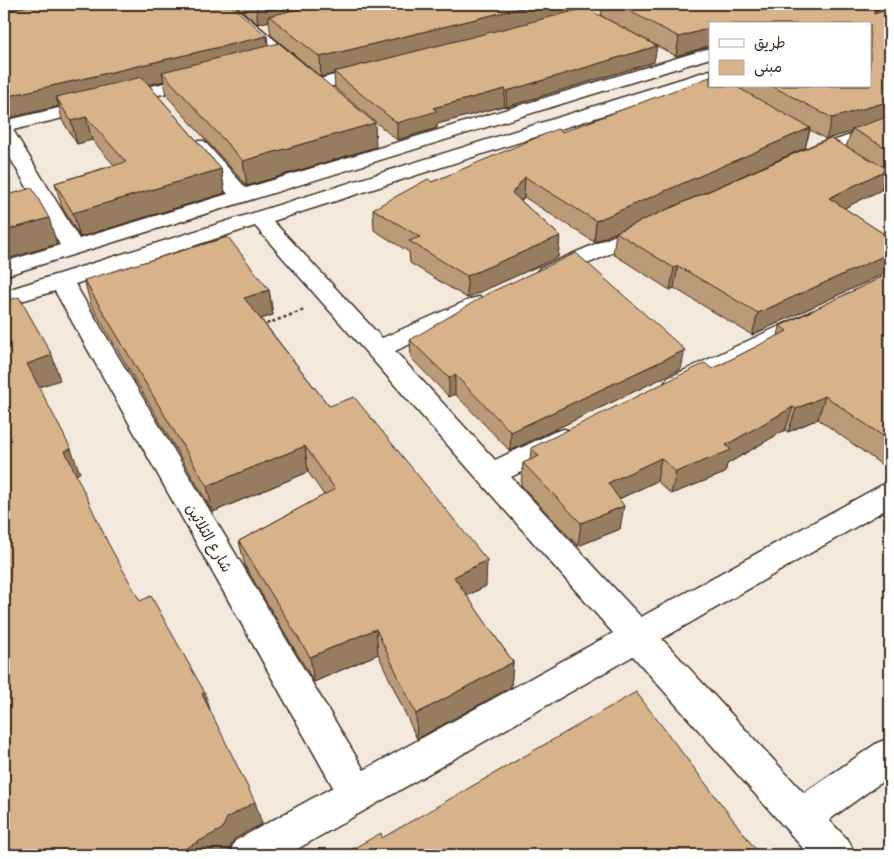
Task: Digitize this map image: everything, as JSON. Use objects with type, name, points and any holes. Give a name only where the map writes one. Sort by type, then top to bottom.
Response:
[{"type":"street","points":[[222,4],[331,97]]},
{"type":"street","points":[[564,4],[622,35]]},
{"type":"street","points":[[255,32],[274,27]]},
{"type":"street","points":[[4,299],[61,281],[251,208],[311,176],[387,144],[665,59],[709,53]]},
{"type":"street","points":[[267,63],[286,58]]},
{"type":"street","points":[[665,59],[709,82]]},
{"type":"street","points":[[317,85],[387,67]]},
{"type":"street","points":[[4,126],[219,75]]},
{"type":"street","points":[[4,268],[73,248],[251,208],[330,197],[709,84]]},
{"type":"street","points":[[151,91],[164,106]]},
{"type":"street","points":[[788,165],[816,144],[890,127]]},
{"type":"street","points":[[183,129],[251,208],[835,855]]},
{"type":"street","points":[[4,131],[12,160],[73,248]]},
{"type":"street","points":[[816,144],[890,185]]},
{"type":"street","points":[[311,176],[330,197]]},
{"type":"street","points":[[533,280],[670,218]]},
{"type":"street","name":"شارع الثلاثين","points":[[61,281],[358,794]]},
{"type":"street","points":[[378,349],[496,296]]},
{"type":"street","points":[[654,396],[829,310]]},
{"type":"street","points":[[492,474],[585,430]]},
{"type":"street","points":[[249,855],[890,494]]},
{"type":"street","points":[[801,817],[890,755]]},
{"type":"path","points":[[258,327],[333,299]]},
{"type":"building","points":[[39,4],[229,4],[267,36],[4,97],[4,11]]},
{"type":"building","points":[[320,4],[537,4],[320,57],[269,16]]},
{"type":"building","points":[[616,4],[804,4],[803,6],[831,7],[842,4],[867,4],[867,7],[874,7],[874,14],[890,9],[890,101],[832,118],[776,88],[872,88],[872,22],[709,22],[709,28],[679,37]]},
{"type":"building","points":[[586,8],[657,46],[507,91],[505,89],[433,108],[437,111],[397,123],[334,72]]},
{"type":"building","points":[[279,43],[375,123],[243,161],[162,72]]},
{"type":"building","points":[[142,77],[221,169],[73,213],[55,183],[126,162],[86,117],[71,121],[56,97]]},
{"type":"building","points":[[709,77],[709,88],[739,88],[810,128],[596,221],[525,177],[512,193],[560,236],[467,276],[409,241],[420,237],[373,209],[428,179],[432,182],[557,129],[562,132]]},
{"type":"building","points":[[890,116],[890,150],[852,129]]},
{"type":"building","points":[[830,138],[888,169],[829,198],[890,238],[890,253],[758,313],[678,266],[674,268],[616,232]]},
{"type":"building","points":[[32,188],[49,218],[4,231],[4,196]]},
{"type":"building","points":[[228,237],[269,290],[244,298],[329,406],[354,397],[487,560],[454,577],[513,662],[416,714],[376,629],[310,657],[239,541],[335,489],[305,446],[207,486],[84,280]]},
{"type":"building","points":[[576,253],[685,350],[511,432],[455,375],[449,378],[410,340],[489,293]]},
{"type":"building","points":[[890,273],[890,441],[825,396],[796,409],[793,407],[726,445],[731,450],[676,472],[661,458],[608,483],[624,506],[581,523],[523,463],[539,456],[531,448],[705,363],[712,369],[787,331],[780,326]]},
{"type":"building","points":[[19,297],[52,355],[27,364],[71,449],[65,451],[108,543],[140,601],[151,596],[205,693],[202,694],[255,802],[227,818],[222,829],[173,855],[4,855],[4,302]]},
{"type":"building","points":[[636,692],[760,855],[342,855],[381,833],[382,838]]}]
